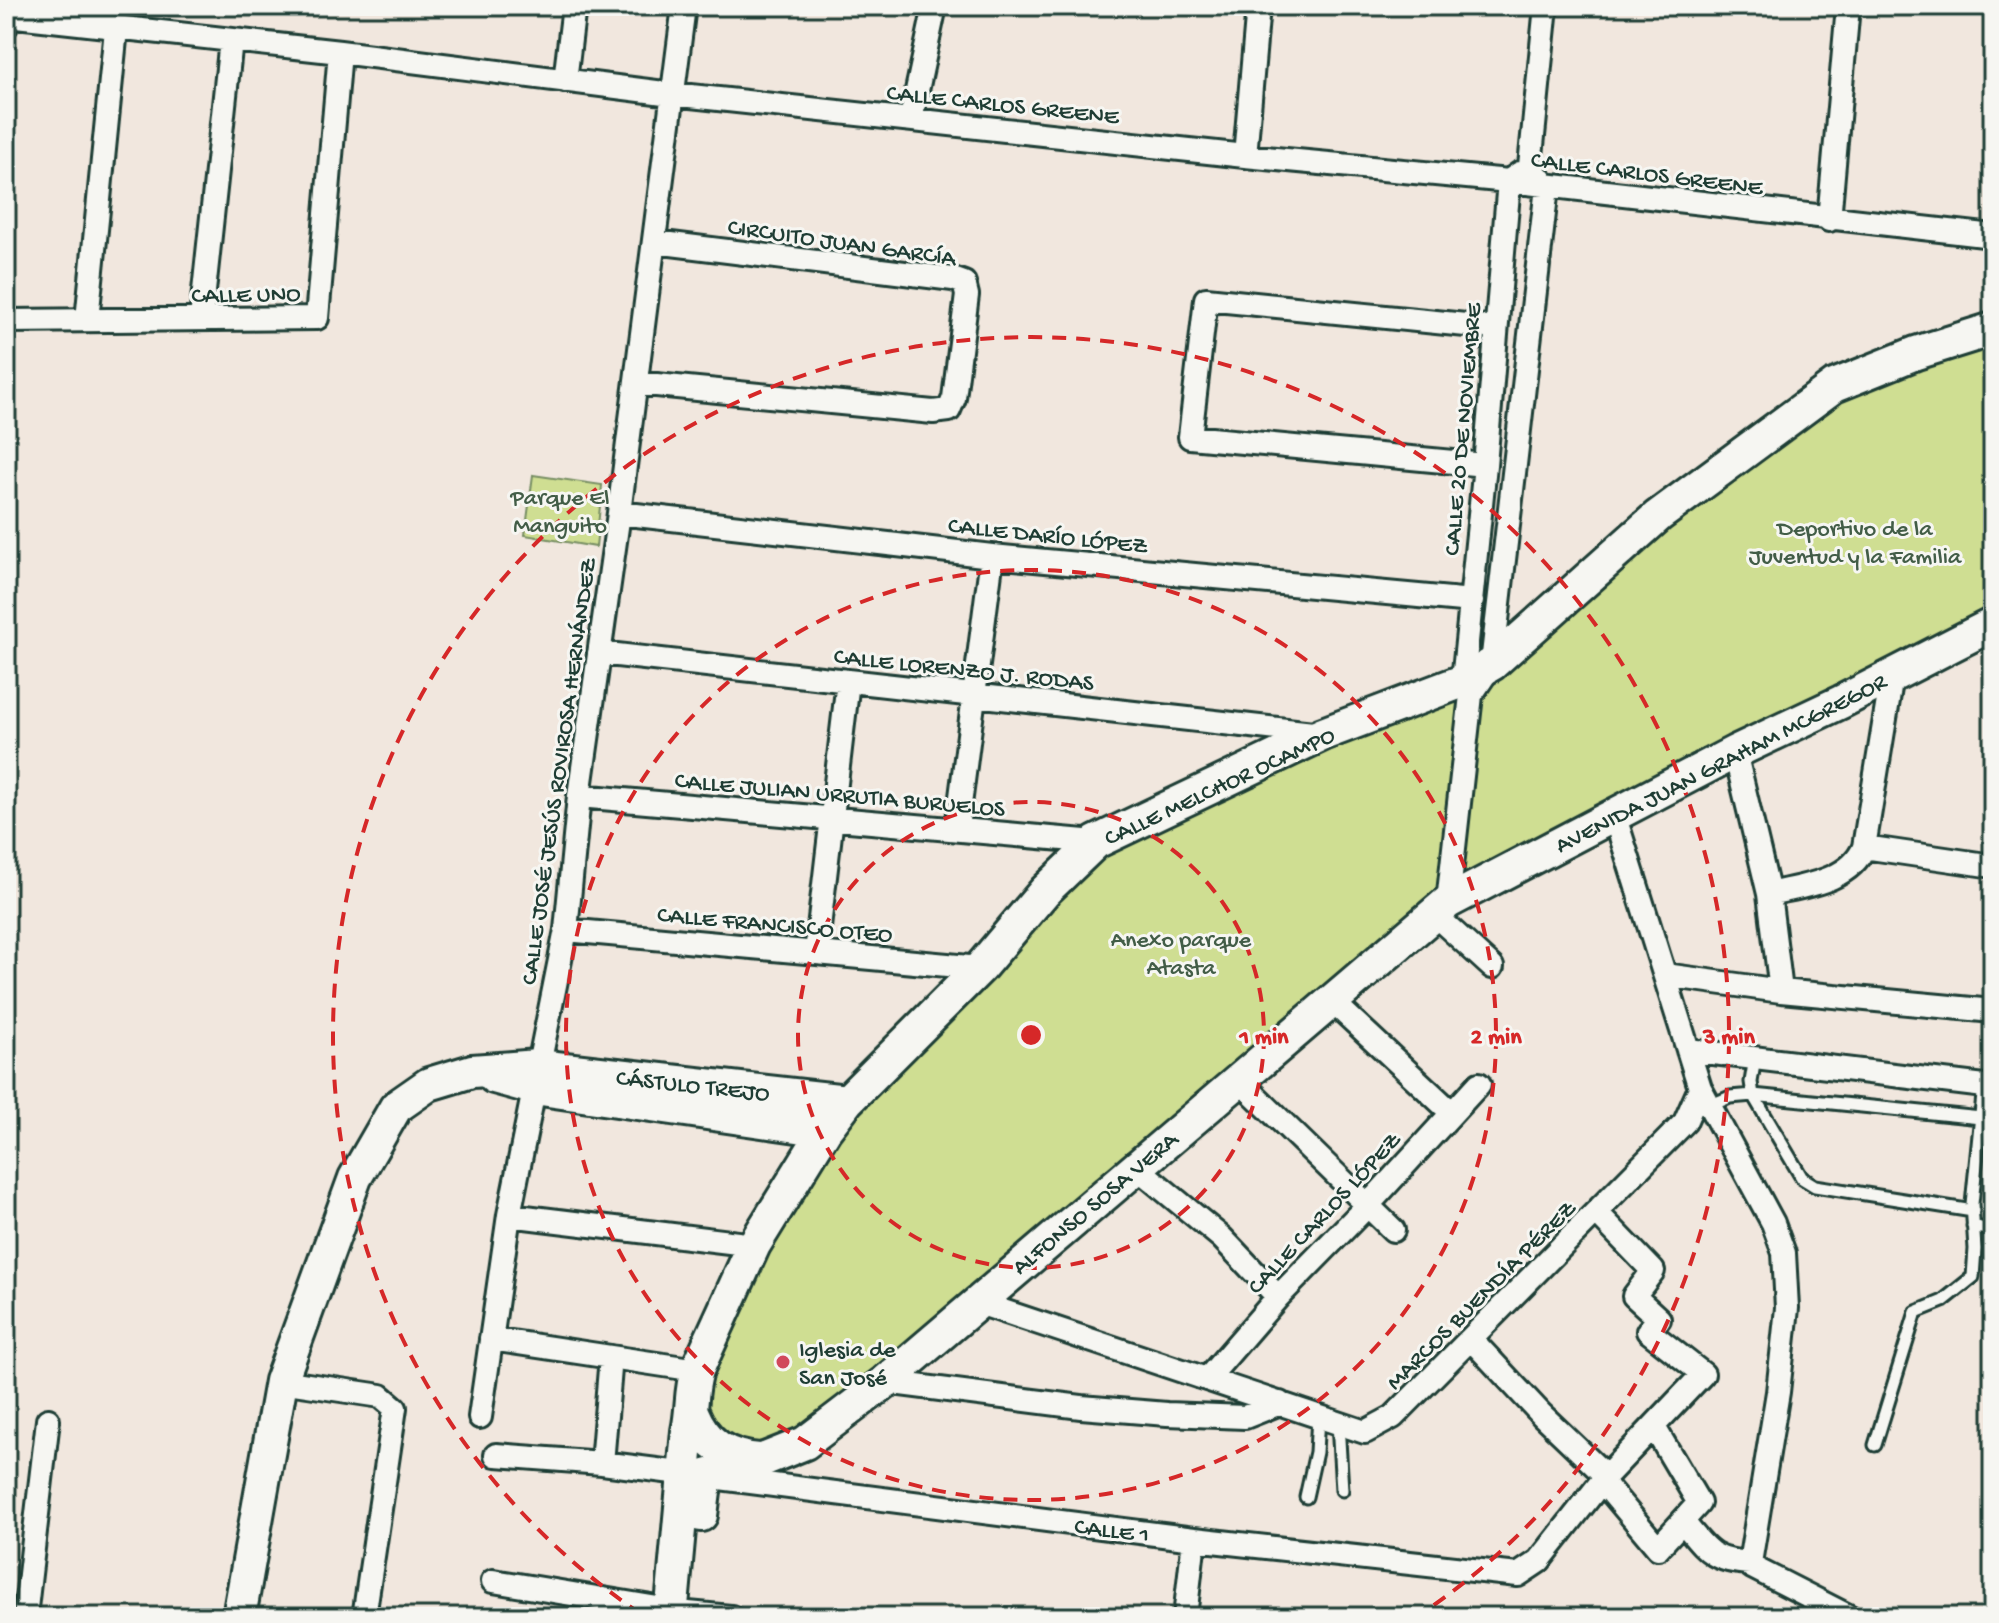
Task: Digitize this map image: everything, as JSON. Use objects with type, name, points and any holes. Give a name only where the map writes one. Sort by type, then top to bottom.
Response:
[{"type":"street","points":[[565,81],[574,6]]},
{"type":"street","name":"CALLE JOSÉ JESÚS ROVIROSA HERNÁNDEZ","points":[[480,1417],[509,1215],[566,930],[579,796],[684,6]]},
{"type":"street","points":[[911,119],[935,6]]},
{"type":"street","points":[[1245,156],[1258,6]]},
{"type":"street","points":[[1492,664],[1547,187],[1530,166],[1546,6]]},
{"type":"street","points":[[1829,220],[1848,6]]},
{"type":"street","name":"CALLE CARLOS GREENE","points":[[7,20],[231,40],[672,94],[1245,156],[1509,181],[1829,220],[1993,236]]},
{"type":"street","points":[[87,320],[116,29]]},
{"type":"street","points":[[201,319],[231,40]]},
{"type":"street","name":"CALLE UNO","points":[[6,321],[317,318],[340,52]]},
{"type":"street","points":[[1509,181],[1530,166]]},
{"type":"street","name":"CALLE 20 DE NOVIEMBRE","points":[[1467,688],[1509,181]]},
{"type":"street","name":"CIRCUITO JUAN GARCÍA","points":[[636,383],[933,412],[949,410],[954,398],[967,295],[964,283],[953,279],[655,242]]},
{"type":"street","points":[[1485,465],[1190,437],[1206,299],[1496,328]]},
{"type":"street","name":"CALLE MELCHOR OCAMPO","points":[[680,1614],[704,1473],[691,1391],[697,1370],[754,1245],[825,1130],[847,1101],[980,968],[1045,891],[1096,842],[1323,734],[1467,688],[1658,516],[1834,386],[1916,353],[1993,329]]},
{"type":"street","name":"CALLE DARÍO LÓPEZ","points":[[619,513],[992,556],[1472,601]]},
{"type":"street","points":[[957,828],[992,556]]},
{"type":"street","name":"AVENIDA JUAN GRAHAM MCGREGOR","points":[[1442,908],[1614,814],[1993,624]]},
{"type":"street","name":"CALLE LORENZO J. RODAS","points":[[599,653],[1323,734]]},
{"type":"street","points":[[1769,894],[1827,880],[1858,862],[1864,847],[1892,676]]},
{"type":"street","points":[[816,953],[848,681]]},
{"type":"street","points":[[1467,688],[1442,908],[1492,967]]},
{"type":"street","points":[[1735,752],[1769,894],[1781,991]]},
{"type":"street","name":"CALLE JULIAN URRUTIA BURUELOS","points":[[579,796],[1096,842]]},
{"type":"street","points":[[1614,814],[1704,1097],[1773,1223],[1784,1253],[1786,1322],[1778,1392],[1748,1558],[1752,1567],[1850,1617]]},
{"type":"street","points":[[1864,847],[1993,866]]},
{"type":"street","name":"ALFONSO SOSA VERA","points":[[704,1473],[760,1461],[805,1443],[885,1382],[1135,1166],[1442,908]]},
{"type":"street","name":"CALLE FRANCISCO OTEO","points":[[566,930],[980,968]]},
{"type":"street","points":[[1665,975],[1781,991],[1993,1011]]},
{"type":"street","points":[[1333,1002],[1451,1112]]},
{"type":"street","points":[[1688,1050],[1988,1086]]},
{"type":"street","points":[[239,1617],[281,1381],[355,1178],[396,1107],[429,1084],[472,1071],[536,1077]]},
{"type":"street","name":"CÁSTULO TREJO","points":[[536,1077],[847,1101]]},
{"type":"street","name":"CÁSTULO TREJO","points":[[536,1077],[825,1130]]},
{"type":"street","points":[[1239,1080],[1393,1230]]},
{"type":"street","name":"CALLE CARLOS LÓPEZ","points":[[1208,1378],[1278,1297],[1479,1084]]},
{"type":"street","name":"MARCOS BUENDÍA PÉREZ","points":[[976,1302],[1365,1432],[1393,1417],[1597,1213],[1685,1122],[1704,1097]]},
{"type":"street","points":[[1135,1166],[1222,1238],[1278,1297]]},
{"type":"street","points":[[1597,1213],[1653,1271],[1634,1296],[1659,1319],[1648,1331],[1703,1374],[1604,1479]]},
{"type":"street","points":[[509,1215],[754,1245]]},
{"type":"street","points":[[491,1339],[697,1370]]},
{"type":"street","points":[[1471,1339],[1604,1479],[1658,1548],[1699,1503],[1654,1427]]},
{"type":"street","points":[[602,1463],[611,1357]]},
{"type":"street","points":[[281,1381],[381,1396],[395,1408],[364,1617]]},
{"type":"street","points":[[885,1382],[1081,1407],[1167,1414],[1245,1417],[1280,1403]]},
{"type":"street","points":[[692,1412],[699,1430],[719,1449],[737,1458],[760,1461]]},
{"type":"street","points":[[25,1617],[48,1420]]},
{"type":"street","name":"CALLE 1","points":[[496,1455],[704,1473],[1194,1539],[1518,1575],[1539,1561],[1604,1479]]},
{"type":"street","points":[[1683,1522],[1706,1549],[1725,1562],[1750,1563]]},
{"type":"street","points":[[1185,1617],[1194,1539]]},
{"type":"street","points":[[493,1581],[680,1614],[731,1617]]},
{"type":"lane","points":[[1755,1057],[1751,1082],[1753,1095],[1802,1178],[1815,1186],[1973,1211]]},
{"type":"lane","points":[[1875,1445],[1916,1312],[1943,1301],[1973,1277],[1973,1211],[1981,1118],[1988,1086]]},
{"type":"lane","points":[[1704,1097],[1753,1095],[1981,1118]]},
{"type":"lane","points":[[1973,1226],[1993,1231]]},
{"type":"lane","points":[[1328,1420],[1342,1490]]},
{"type":"lane","points":[[1306,1497],[1316,1452],[1328,1420]]},
{"type":"green space","points":[[1993,334],[1993,624],[1448,902],[805,1443],[719,1449],[697,1370],[825,1130],[1096,842],[1463,681],[1834,386]]},
{"type":"green space","name":"Parque El Manguito","points":[[533,475],[602,485],[596,547],[525,535]]},
{"type":"place","name":"Iglesia de San José","points":[[783,1362]]},
{"type":"park label","name":"Deportivo de la Juventud y la Familia","points":[[1855,541]]},
{"type":"park label","name":"Anexo parque Atasta","points":[[1181,952]]}]
